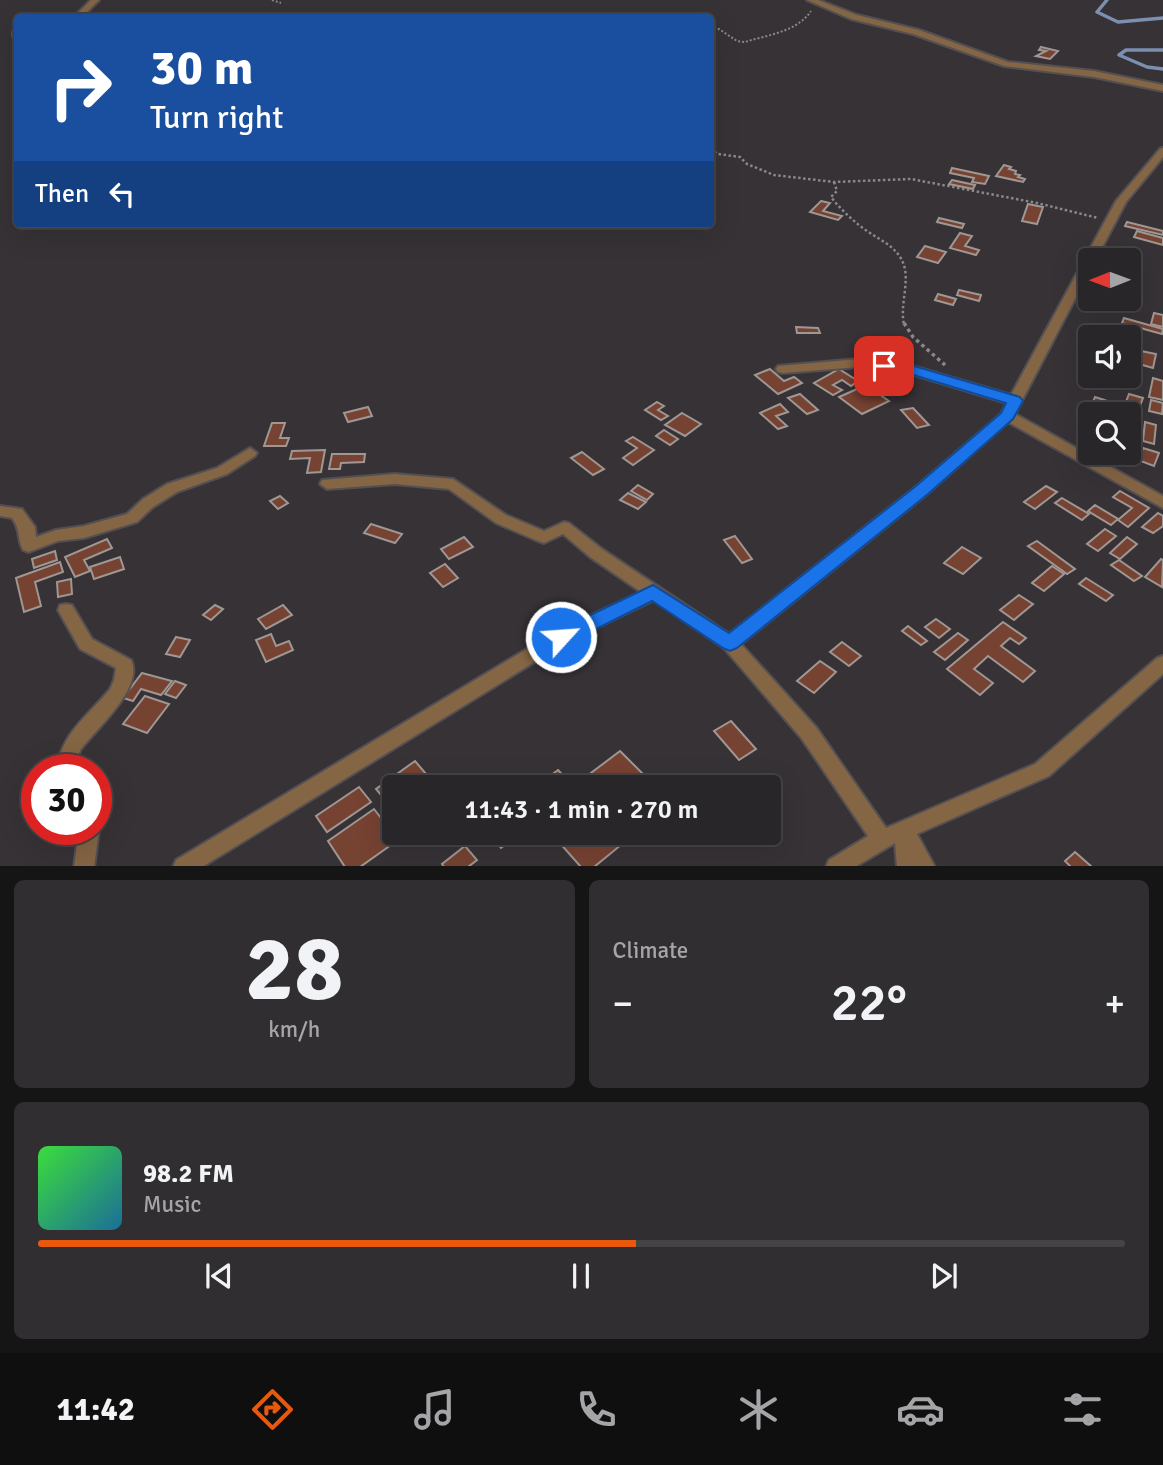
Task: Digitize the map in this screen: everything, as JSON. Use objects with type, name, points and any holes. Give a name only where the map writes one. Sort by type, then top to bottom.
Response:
[{"type":"street","points":[[80,14],[95,0]]},
{"type":"street","points":[[815,2],[854,17],[916,33],[1007,64],[1094,74],[1163,88]]},
{"type":"street","points":[[730,643],[922,490],[1007,416],[1121,201],[1161,156]]},
{"type":"street","points":[[783,369],[859,363],[909,369],[1015,401]]},
{"type":"street","points":[[1007,416],[1163,503]]},
{"type":"street","points":[[0,511],[17,513],[27,527],[29,546],[56,536],[84,532],[132,518],[148,503],[172,488],[222,471],[250,453]]},
{"type":"street","points":[[327,484],[395,479],[453,484],[501,519],[544,537],[564,527],[653,593],[730,643],[809,733],[881,839]]},
{"type":"street","points":[[183,866],[561,637],[653,593]]},
{"type":"street","points":[[66,610],[86,644],[125,665],[127,679],[73,746],[70,754]]},
{"type":"street","points":[[836,866],[881,839],[1042,769],[1163,663]]},
{"type":"street","points":[[904,830],[907,866]]},
{"type":"street","points":[[904,830],[925,866]]},
{"type":"street","points":[[84,866],[87,845]]},
{"type":"path","points":[[272,0],[281,3]]},
{"type":"path","points":[[714,30],[719,29],[737,41],[745,42],[796,27],[806,21],[815,2]]},
{"type":"path","points":[[714,152],[740,157],[747,164],[774,174],[834,182],[911,179],[1037,203],[1110,221]]},
{"type":"path","points":[[834,182],[837,191],[831,197],[860,226],[900,255],[908,276],[901,308],[908,332],[970,388]]},
{"type":"building","points":[[1041,47],[1058,51],[1050,59],[1036,56],[1046,51],[1039,50]]},
{"type":"building","points":[[1004,165],[1016,171],[1015,174],[1020,175],[1018,177],[1025,179],[1023,182],[996,176]]},
{"type":"building","points":[[952,168],[989,176],[985,184],[972,182],[974,178],[950,173]]},
{"type":"building","points":[[952,180],[975,185],[973,189],[949,184]]},
{"type":"building","points":[[821,201],[830,203],[823,211],[842,216],[838,220],[810,212]]},
{"type":"building","points":[[1028,204],[1043,207],[1037,224],[1022,221]]},
{"type":"building","points":[[939,218],[964,224],[962,228],[937,222]]},
{"type":"building","points":[[1127,222],[1163,231],[1163,235],[1125,226]]},
{"type":"building","points":[[1137,231],[1163,238],[1163,245],[1134,237]]},
{"type":"building","points":[[960,233],[972,236],[965,246],[979,250],[976,255],[950,248]]},
{"type":"building","points":[[925,246],[946,252],[938,263],[917,257]]},
{"type":"building","points":[[959,290],[981,295],[979,301],[957,295]]},
{"type":"building","points":[[938,294],[956,299],[953,305],[935,300]]},
{"type":"building","points":[[1154,313],[1163,315],[1163,327],[1151,324]]},
{"type":"building","points":[[1124,318],[1163,329],[1162,334],[1141,328],[1141,325],[1122,323]]},
{"type":"building","points":[[796,327],[818,328],[820,333],[797,333]]},
{"type":"building","points":[[1141,351],[1156,354],[1153,368],[1141,365]]},
{"type":"building","points":[[770,369],[784,381],[794,377],[802,383],[778,394],[755,375]]},
{"type":"building","points":[[839,369],[858,381],[851,386],[842,380],[833,385],[842,390],[833,395],[814,383]]},
{"type":"building","points":[[1153,378],[1163,381],[1163,400],[1149,397]]},
{"type":"building","points":[[866,385],[889,401],[862,414],[839,397]]},
{"type":"building","points":[[800,394],[818,410],[807,414],[788,398]]},
{"type":"building","points":[[1129,394],[1143,398],[1141,403],[1126,402]]},
{"type":"building","points":[[1095,397],[1111,402],[1093,402]]},
{"type":"building","points":[[1151,400],[1163,403],[1162,414],[1149,411]]},
{"type":"building","points":[[657,402],[664,406],[658,410],[668,416],[661,420],[645,410]]},
{"type":"building","points":[[780,404],[788,412],[776,416],[787,426],[778,429],[760,413]]},
{"type":"building","points":[[368,407],[372,416],[348,422],[344,413]]},
{"type":"building","points":[[913,408],[929,425],[917,428],[901,410]]},
{"type":"building","points":[[682,413],[701,424],[685,436],[665,425]]},
{"type":"building","points":[[1145,422],[1156,425],[1154,444],[1143,441]]},
{"type":"building","points":[[272,423],[285,423],[280,438],[289,438],[286,446],[264,446]]},
{"type":"building","points":[[664,430],[678,439],[670,445],[656,436]]},
{"type":"building","points":[[633,437],[654,450],[633,465],[623,458],[637,448],[626,441]]},
{"type":"building","points":[[1143,448],[1159,453],[1154,466],[1141,461]]},
{"type":"building","points":[[325,450],[321,472],[307,473],[310,458],[290,459],[292,451]]},
{"type":"building","points":[[582,452],[604,469],[593,475],[571,458]]},
{"type":"building","points":[[332,454],[365,454],[364,462],[341,463],[340,469],[329,469]]},
{"type":"building","points":[[638,485],[653,494],[647,500],[631,491]]},
{"type":"building","points":[[1046,486],[1057,492],[1035,509],[1024,502]]},
{"type":"building","points":[[1120,491],[1149,508],[1128,527],[1118,520],[1132,508],[1113,497]]},
{"type":"building","points":[[628,493],[646,502],[638,509],[620,500]]},
{"type":"building","points":[[280,496],[288,503],[278,509],[270,501]]},
{"type":"building","points":[[1062,498],[1089,514],[1082,520],[1055,503]]},
{"type":"building","points":[[1095,505],[1118,519],[1111,525],[1088,511]]},
{"type":"building","points":[[1158,513],[1163,516],[1163,526],[1153,533],[1142,527]]},
{"type":"building","points":[[371,524],[402,534],[395,543],[364,533]]},
{"type":"building","points":[[1105,529],[1116,536],[1098,551],[1087,544]]},
{"type":"building","points":[[735,536],[752,559],[742,563],[724,540]]},
{"type":"building","points":[[464,537],[473,547],[449,559],[441,549]]},
{"type":"building","points":[[1127,537],[1137,544],[1120,559],[1110,553]]},
{"type":"building","points":[[107,539],[112,548],[84,560],[90,571],[75,577],[65,557]]},
{"type":"building","points":[[1037,541],[1075,569],[1067,574],[1028,546]]},
{"type":"building","points":[[962,547],[981,558],[963,574],[944,563]]},
{"type":"building","points":[[55,551],[57,560],[34,568],[32,559]]},
{"type":"building","points":[[120,557],[124,569],[94,579],[90,567]]},
{"type":"building","points":[[1161,559],[1163,560],[1162,587],[1145,577]]},
{"type":"building","points":[[1119,560],[1142,576],[1134,581],[1111,565]]},
{"type":"building","points":[[60,562],[63,572],[35,582],[41,606],[24,612],[16,578]]},
{"type":"building","points":[[445,564],[458,578],[443,587],[430,573]]},
{"type":"building","points":[[1052,566],[1064,574],[1044,591],[1032,583]]},
{"type":"building","points":[[1086,578],[1113,595],[1106,601],[1079,584]]},
{"type":"building","points":[[71,579],[72,594],[58,597],[57,582]]},
{"type":"building","points":[[1019,595],[1033,604],[1014,620],[1000,610]]},
{"type":"building","points":[[215,605],[223,609],[211,620],[203,615]]},
{"type":"building","points":[[283,605],[292,615],[266,629],[258,619]]},
{"type":"building","points":[[936,619],[950,629],[939,638],[925,627]]},
{"type":"building","points":[[1003,622],[1026,638],[1019,644],[1010,638],[1001,646],[1035,671],[1023,682],[988,656],[974,669],[993,683],[980,695],[947,669]]},
{"type":"building","points":[[908,626],[927,641],[921,645],[902,631]]},
{"type":"building","points":[[958,633],[968,640],[945,660],[934,652]]},
{"type":"building","points":[[271,634],[276,646],[289,641],[293,650],[266,662],[256,640]]},
{"type":"building","points":[[176,637],[190,640],[180,657],[166,654]]},
{"type":"building","points":[[842,642],[861,656],[849,666],[830,652]]},
{"type":"building","points":[[820,661],[836,672],[814,693],[797,681]]},
{"type":"building","points":[[142,673],[172,681],[161,695],[141,689],[133,701],[123,698]]},
{"type":"building","points":[[175,681],[186,685],[176,698],[165,694]]},
{"type":"building","points":[[145,696],[169,704],[147,733],[123,724]]},
{"type":"building","points":[[731,721],[756,749],[739,760],[714,731]]},
{"type":"building","points":[[620,751],[644,775],[593,775],[591,773]]},
{"type":"building","points":[[415,761],[427,775],[396,775]]},
{"type":"building","points":[[382,785],[382,796],[376,789]]},
{"type":"building","points":[[359,787],[371,802],[327,832],[316,816]]},
{"type":"building","points":[[374,809],[382,819],[382,845],[391,845],[361,866],[344,866],[328,841]]},
{"type":"building","points":[[562,845],[621,845],[595,866],[580,866]]},
{"type":"building","points":[[465,846],[477,860],[469,866],[442,864]]},
{"type":"building","points":[[1075,852],[1091,866],[1070,866],[1065,861]]},
{"type":"waterway","points":[[1107,0],[1097,12],[1118,22],[1163,18]]},
{"type":"waterway","points":[[1163,50],[1126,50],[1119,55],[1147,67],[1163,69]]},
{"type":"route","points":[[561,637],[653,593],[730,643],[922,490],[1007,416],[1015,401],[909,369],[884,366]]}]
